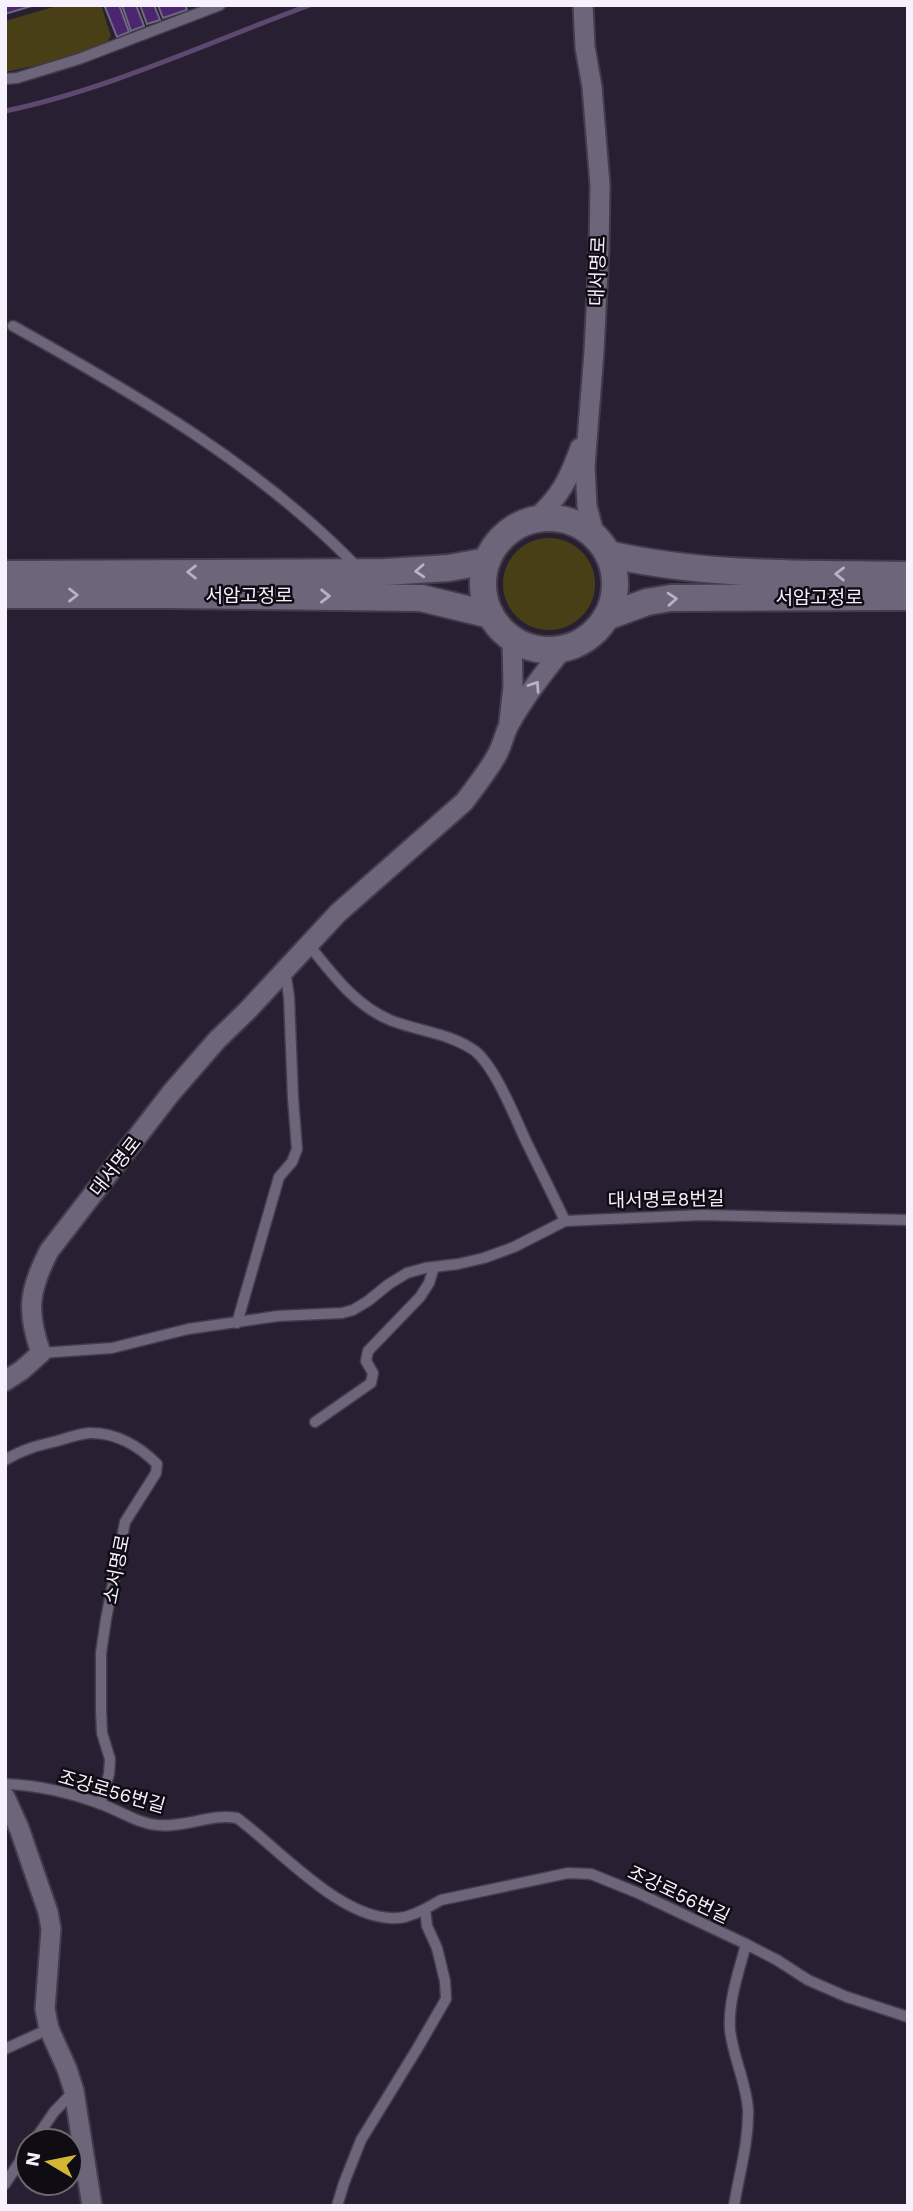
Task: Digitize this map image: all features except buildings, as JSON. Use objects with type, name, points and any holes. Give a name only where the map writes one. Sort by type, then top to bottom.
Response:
[{"type":"main road","points":[[556,518],[578,524],[602,545],[614,575],[614,596],[606,617],[593,634],[564,648],[531,648],[512,639],[496,624],[486,604],[483,583],[487,561],[498,542],[514,528],[535,519],[556,518]]},
{"type":"main road","name":"서암고정로","points":[[602,545],[649,564],[688,569],[908,575]]},
{"type":"main road","name":"서암고정로","points":[[5,574],[420,571],[487,561]]},
{"type":"main road","name":"서암고정로","points":[[5,595],[168,594],[421,598],[491,615]]},
{"type":"main road","name":"서암고정로","points":[[606,617],[647,602],[671,598],[908,597]]},
{"type":"street","name":"대서명로","points":[[583,5],[600,185],[596,314],[585,466],[587,506],[602,545]]},
{"type":"street","points":[[535,519],[561,492],[571,473],[587,427]]},
{"type":"street","points":[[509,727],[513,686],[512,639]]},
{"type":"street","name":"대서명로","points":[[41,1353],[34,1333],[32,1293],[36,1276],[49,1251],[171,1093],[308,944],[338,913],[464,802],[479,783],[498,752],[509,727],[546,670],[564,648]]},
{"type":"street","points":[[5,1381],[41,1353]]},
{"type":"street","points":[[5,1797],[48,1912],[51,1929],[45,2009],[49,2029],[74,2091],[92,2206]]},
{"type":"lane","points":[[5,79],[17,78],[79,59],[220,5]]},
{"type":"lane","points":[[13,326],[149,405],[257,478],[317,527],[362,572]]},
{"type":"lane","points":[[308,944],[336,979],[372,1012],[392,1021],[449,1038],[478,1053],[506,1098],[565,1221]]},
{"type":"lane","points":[[237,1323],[279,1177],[292,1162],[297,1149],[289,997],[285,970]]},
{"type":"lane","name":"대서명로8번길","points":[[41,1353],[112,1348],[188,1329],[278,1316],[342,1313],[368,1301],[389,1283],[407,1273],[494,1254],[565,1221],[702,1215],[908,1220]]},
{"type":"lane","points":[[315,1422],[371,1383],[373,1373],[366,1362],[368,1351],[420,1297],[435,1266]]},
{"type":"lane","name":"소서명로","points":[[5,1460],[25,1448],[87,1433],[108,1434],[130,1443],[157,1464],[156,1473],[125,1522],[106,1619],[101,1653],[101,1710],[102,1733],[110,1759],[109,1774],[100,1804]]},
{"type":"lane","name":"조강로56번길","points":[[5,1784],[69,1794],[156,1825],[181,1826],[224,1815],[237,1818],[310,1879],[372,1915],[404,1917],[441,1900],[568,1873],[591,1874],[746,1944],[808,1980],[847,1997],[908,2017]]},
{"type":"lane","points":[[337,2206],[361,2140],[446,1999],[437,1948],[426,1926],[425,1909]]},
{"type":"lane","points":[[734,2206],[747,2136],[748,2109],[730,2028],[733,1994],[746,1944]]},
{"type":"lane","points":[[5,2049],[49,2029]]},
{"type":"lane","points":[[44,2127],[74,2091]]},
{"type":"shaded area","points":[[60,5],[101,5],[111,36],[106,44],[5,72],[5,21]]},
{"type":"shaded area","points":[[549,538],[567,541],[582,551],[592,566],[595,584],[592,602],[582,617],[567,627],[549,630],[531,627],[516,617],[506,602],[503,584],[506,566],[516,551],[531,541]]},
{"type":"waterway","points":[[5,111],[121,78],[310,5]]}]
